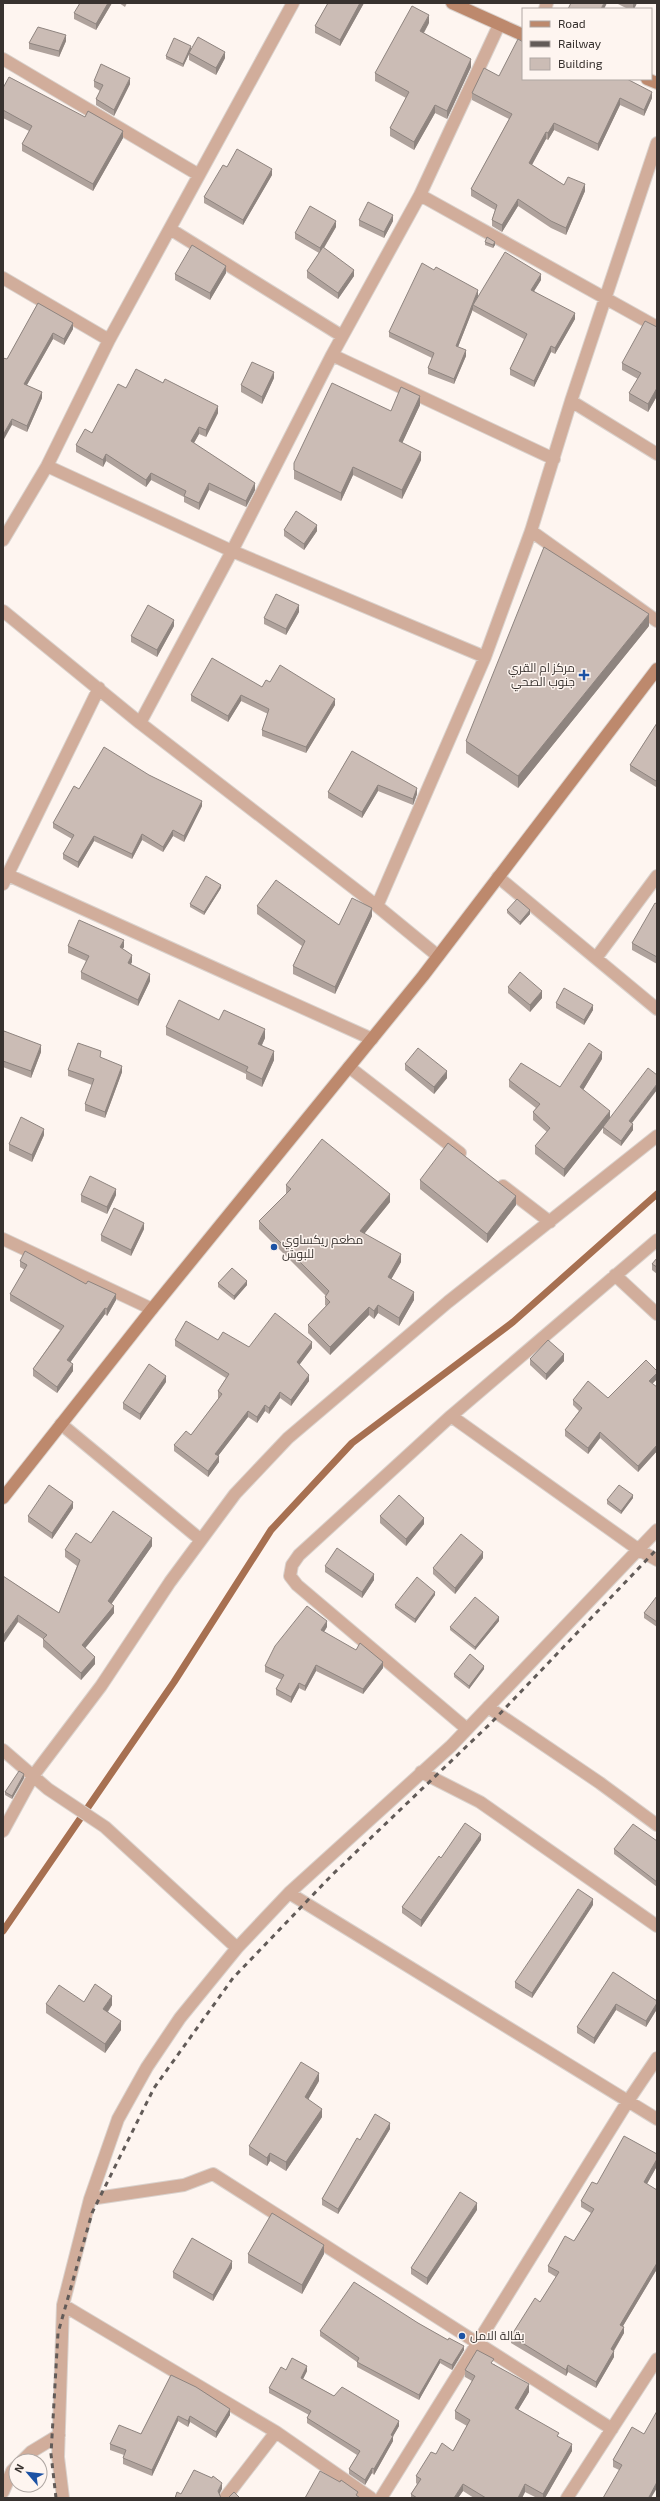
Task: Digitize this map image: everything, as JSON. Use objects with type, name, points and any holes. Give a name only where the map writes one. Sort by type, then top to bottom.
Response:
[{"type":"street","points":[[3,540],[47,466],[109,340],[293,3]]},
{"type":"street","points":[[452,3],[522,35]]},
{"type":"street","points":[[140,723],[232,551],[342,336],[420,195],[499,25]]},
{"type":"street","points":[[3,59],[199,175]]},
{"type":"street","points":[[377,906],[485,657],[531,531],[604,298],[657,143]]},
{"type":"street","points":[[420,195],[657,327]]},
{"type":"street","points":[[170,229],[342,336]]},
{"type":"street","points":[[3,278],[109,340]]},
{"type":"street","points":[[332,355],[554,460]]},
{"type":"street","points":[[571,401],[657,454]]},
{"type":"street","points":[[47,466],[232,551],[485,657]]},
{"type":"street","points":[[531,531],[657,621]]},
{"type":"street","points":[[3,611],[140,723],[377,906],[438,956]]},
{"type":"street","points":[[3,1498],[152,1309],[438,956],[657,669]]},
{"type":"street","points":[[99,688],[5,880],[372,1039]]},
{"type":"street","points":[[596,958],[657,876]]},
{"type":"street","points":[[498,877],[657,1009]]},
{"type":"street","points":[[349,1067],[468,1159]]},
{"type":"street","points":[[3,1831],[34,1776],[101,1686],[170,1582],[235,1494],[288,1438],[448,1302],[657,1136]]},
{"type":"street","points":[[493,1179],[550,1222]]},
{"type":"street","points":[[3,1239],[152,1309]]},
{"type":"street","points":[[467,1729],[297,1585],[290,1576],[292,1565],[299,1556],[451,1416],[657,1240]]},
{"type":"street","points":[[615,1276],[657,1314]]},
{"type":"street","points":[[451,1416],[639,1550],[657,1560]]},
{"type":"street","points":[[61,1424],[201,1540]]},
{"type":"street","points":[[63,2498],[58,2457],[63,2305],[90,2199],[118,2119],[147,2067],[180,2018],[237,1948],[289,1892],[467,1729],[657,1530]]},
{"type":"street","points":[[488,1707],[600,1783],[657,1825]]},
{"type":"street","points":[[3,1750],[48,1790],[105,1827],[237,1948]]},
{"type":"street","points":[[421,1772],[480,1802],[657,1926]]},
{"type":"street","points":[[289,1892],[657,2119]]},
{"type":"street","points":[[381,2498],[628,2101],[657,2058]]},
{"type":"street","points":[[90,2199],[184,2185],[213,2174],[612,2429]]},
{"type":"street","points":[[63,2305],[276,2432],[371,2498]]},
{"type":"street","points":[[567,2498],[657,2359]]},
{"type":"street","points":[[226,2498],[276,2432]]},
{"type":"street","points":[[30,2453],[59,2435]]},
{"type":"street","points":[[3,2492],[8,2480]]},
{"type":"building","points":[[80,3],[108,3],[96,24],[74,13]]},
{"type":"building","points":[[328,3],[360,3],[340,40],[315,26]]},
{"type":"building","points":[[571,3],[604,3],[602,8],[568,8]]},
{"type":"building","points":[[412,6],[429,15],[420,31],[471,59],[447,111],[435,105],[414,142],[390,128],[409,92],[375,73]]},
{"type":"building","points":[[38,27],[66,35],[59,51],[29,43]]},
{"type":"building","points":[[198,37],[225,52],[216,68],[189,53]]},
{"type":"building","points":[[174,38],[191,46],[183,64],[166,56]]},
{"type":"building","points":[[518,39],[522,41],[522,80],[629,80],[652,92],[644,110],[620,98],[598,144],[554,123],[548,133],[546,132],[529,163],[564,185],[568,177],[585,184],[566,228],[551,221],[518,199],[502,225],[492,220],[497,205],[471,189],[512,114],[472,93],[484,68],[499,76]]},
{"type":"building","points":[[101,64],[130,78],[114,110],[96,99],[103,85],[94,81]]},
{"type":"building","points":[[9,77],[85,117],[88,111],[123,131],[93,184],[22,144],[32,126],[3,110],[3,88]]},
{"type":"building","points":[[237,149],[272,169],[243,220],[204,197],[223,165],[227,167]]},
{"type":"building","points":[[368,202],[393,215],[384,232],[359,220]]},
{"type":"building","points":[[310,206],[336,221],[320,248],[295,233]]},
{"type":"building","points":[[487,237],[495,242],[493,245],[485,242]]},
{"type":"building","points":[[192,245],[226,266],[210,293],[175,274]]},
{"type":"building","points":[[323,247],[354,270],[338,293],[307,271]]},
{"type":"building","points":[[505,252],[541,274],[531,290],[575,313],[555,348],[551,346],[534,381],[510,369],[527,334],[473,305]]},
{"type":"building","points":[[422,263],[434,270],[436,267],[478,290],[456,346],[466,350],[454,379],[428,368],[434,353],[389,332]]},
{"type":"building","points":[[38,303],[73,323],[64,339],[53,333],[24,384],[42,392],[27,426],[12,419],[3,435],[3,358],[7,359]]},
{"type":"building","points":[[645,321],[657,327],[657,388],[648,404],[629,393],[641,373],[622,363]]},
{"type":"building","points":[[252,362],[274,372],[262,397],[241,385]]},
{"type":"building","points":[[136,369],[163,383],[165,379],[218,406],[206,430],[199,427],[191,441],[255,483],[246,501],[209,483],[199,503],[184,496],[186,491],[151,473],[146,480],[106,454],[103,460],[76,445],[85,429],[92,433],[118,384],[126,388]]},
{"type":"building","points":[[332,383],[391,411],[401,387],[420,396],[399,441],[421,452],[402,490],[353,467],[341,493],[294,470],[294,463]]},
{"type":"building","points":[[296,511],[317,525],[304,544],[284,530]]},
{"type":"building","points":[[544,547],[649,614],[518,776],[466,741]]},
{"type":"building","points":[[276,594],[299,605],[286,629],[264,618]]},
{"type":"building","points":[[148,605],[174,620],[157,650],[131,636]]},
{"type":"building","points":[[212,658],[262,687],[266,680],[270,682],[280,665],[335,699],[306,747],[262,730],[269,709],[241,695],[228,716],[191,695]]},
{"type":"building","points":[[657,723],[657,779],[656,781],[630,765]]},
{"type":"building","points":[[104,747],[149,775],[202,801],[184,836],[173,830],[163,847],[142,834],[132,854],[94,836],[78,862],[63,854],[74,835],[53,823],[74,786],[79,789]]},
{"type":"building","points":[[352,751],[417,788],[413,799],[378,785],[362,812],[328,792]]},
{"type":"building","points":[[206,876],[221,885],[204,912],[190,904]]},
{"type":"building","points":[[276,880],[339,925],[352,898],[372,908],[335,987],[293,966],[305,941],[257,906]]},
{"type":"building","points":[[517,899],[530,910],[520,922],[507,910]]},
{"type":"building","points":[[655,903],[657,904],[657,957],[632,943]]},
{"type":"building","points":[[79,920],[124,940],[120,947],[132,955],[128,963],[150,974],[138,1000],[81,972],[89,956],[68,946]]},
{"type":"building","points":[[520,972],[542,991],[530,1005],[508,987]]},
{"type":"building","points":[[564,988],[593,1005],[584,1020],[556,1003]]},
{"type":"building","points":[[179,1000],[219,1020],[224,1010],[265,1029],[258,1044],[274,1051],[262,1079],[246,1071],[248,1067],[166,1027]]},
{"type":"building","points":[[4,1031],[41,1045],[31,1071],[3,1061]]},
{"type":"building","points":[[78,1043],[101,1051],[100,1057],[122,1066],[105,1112],[85,1104],[94,1079],[68,1070]]},
{"type":"building","points":[[589,1043],[602,1052],[580,1087],[610,1111],[564,1169],[535,1146],[550,1128],[533,1112],[540,1104],[509,1080],[521,1063],[560,1087]]},
{"type":"building","points":[[418,1048],[447,1071],[434,1087],[405,1064]]},
{"type":"building","points":[[648,1068],[657,1075],[657,1084],[629,1121],[633,1124],[621,1141],[603,1127]]},
{"type":"building","points":[[21,1117],[44,1129],[32,1155],[9,1144]]},
{"type":"building","points":[[322,1139],[390,1194],[360,1231],[401,1254],[388,1277],[414,1292],[399,1318],[378,1305],[374,1311],[369,1307],[330,1347],[308,1325],[330,1302],[325,1297],[329,1291],[259,1221],[291,1189],[286,1185]]},
{"type":"building","points":[[448,1143],[516,1196],[487,1234],[420,1180]]},
{"type":"building","points":[[90,1176],[116,1189],[107,1207],[81,1195]]},
{"type":"building","points":[[114,1208],[144,1223],[131,1250],[101,1235]]},
{"type":"building","points":[[25,1251],[86,1284],[88,1281],[116,1294],[107,1309],[105,1308],[67,1360],[73,1364],[57,1387],[33,1369],[64,1326],[10,1294],[27,1265],[20,1261]]},
{"type":"building","points":[[657,1258],[657,1267],[652,1264]]},
{"type":"building","points":[[232,1268],[247,1281],[234,1296],[218,1283]]},
{"type":"building","points":[[275,1313],[312,1342],[297,1362],[309,1375],[291,1400],[280,1392],[269,1408],[265,1405],[257,1417],[248,1411],[215,1454],[219,1456],[208,1471],[174,1445],[186,1431],[191,1435],[222,1394],[218,1391],[229,1374],[175,1340],[186,1321],[218,1340],[223,1332],[249,1347]]},
{"type":"building","points":[[548,1340],[564,1354],[546,1374],[530,1359]]},
{"type":"building","points":[[646,1360],[657,1371],[657,1373],[649,1381],[657,1387],[657,1445],[638,1466],[600,1432],[588,1448],[565,1430],[582,1408],[573,1400],[588,1381],[608,1398]]},
{"type":"building","points":[[149,1364],[166,1376],[140,1414],[123,1403]]},
{"type":"building","points":[[49,1485],[73,1502],[52,1533],[28,1516]]},
{"type":"building","points":[[619,1485],[633,1495],[621,1511],[607,1500]]},
{"type":"building","points":[[399,1495],[424,1518],[406,1539],[380,1516]]},
{"type":"building","points":[[113,1511],[152,1538],[108,1601],[114,1606],[82,1645],[95,1657],[81,1673],[43,1639],[47,1635],[18,1615],[3,1636],[3,1576],[59,1613],[80,1560],[65,1550],[76,1533],[91,1543]]},
{"type":"building","points":[[461,1534],[483,1552],[455,1588],[433,1568]]},
{"type":"building","points":[[337,1548],[374,1574],[362,1592],[325,1566]]},
{"type":"building","points":[[417,1577],[435,1592],[415,1619],[395,1605]]},
{"type":"building","points":[[657,1596],[657,1622],[644,1613]]},
{"type":"building","points":[[475,1597],[499,1617],[475,1647],[450,1627]]},
{"type":"building","points":[[307,1606],[327,1621],[321,1630],[356,1650],[360,1643],[383,1662],[363,1689],[316,1665],[305,1686],[299,1683],[291,1697],[276,1689],[284,1675],[265,1666],[275,1646]]},
{"type":"building","points":[[470,1654],[484,1666],[469,1686],[454,1674]]},
{"type":"building","points":[[19,1771],[24,1774],[12,1796],[5,1792]]},
{"type":"building","points":[[465,1823],[481,1834],[421,1920],[402,1907],[439,1856],[441,1858]]},
{"type":"building","points":[[633,1824],[657,1841],[657,1882],[614,1849]]},
{"type":"building","points":[[578,1889],[593,1899],[532,1993],[515,1982]]},
{"type":"building","points":[[613,1972],[657,2001],[657,2003],[646,2021],[616,2004],[594,2038],[577,2027]]},
{"type":"building","points":[[95,1984],[112,1996],[103,2009],[121,2021],[105,2044],[46,2004],[59,1985],[84,2002]]},
{"type":"building","points":[[301,2062],[319,2073],[305,2097],[322,2109],[286,2162],[270,2153],[267,2158],[249,2146]]},
{"type":"building","points":[[375,2114],[390,2123],[338,2209],[322,2199],[357,2138],[360,2140]]},
{"type":"building","points":[[624,2136],[657,2154],[657,2159],[644,2182],[657,2190],[657,2263],[620,2325],[624,2327],[611,2349],[614,2351],[596,2382],[568,2365],[566,2370],[511,2336],[535,2298],[540,2302],[559,2272],[548,2266],[565,2236],[574,2241],[594,2209],[581,2201],[592,2182],[597,2184]]},
{"type":"building","points":[[460,2192],[477,2203],[427,2278],[411,2268]]},
{"type":"building","points":[[272,2213],[324,2245],[302,2285],[248,2254]]},
{"type":"building","points":[[192,2238],[232,2261],[213,2295],[173,2272]]},
{"type":"building","points":[[354,2282],[418,2323],[448,2340],[449,2338],[464,2346],[452,2365],[440,2359],[419,2395],[357,2362],[359,2358],[320,2331]]},
{"type":"building","points":[[477,2350],[494,2359],[491,2363],[529,2384],[515,2408],[559,2433],[557,2436],[572,2444],[543,2494],[525,2484],[518,2498],[486,2498],[463,2484],[454,2498],[417,2498],[411,2494],[421,2479],[416,2476],[431,2452],[436,2454],[442,2443],[453,2451],[470,2420],[455,2411],[475,2376],[465,2370]]},
{"type":"building","points":[[292,2358],[307,2366],[301,2378],[334,2396],[342,2387],[399,2421],[391,2435],[393,2436],[374,2469],[372,2468],[365,2480],[349,2469],[360,2451],[307,2418],[311,2411],[269,2388],[281,2367],[286,2370]]},
{"type":"building","points":[[171,2375],[196,2387],[230,2409],[216,2432],[190,2416],[188,2421],[178,2416],[152,2470],[123,2458],[126,2450],[110,2444],[119,2425],[141,2434]]},
{"type":"building","points":[[657,2411],[657,2482],[649,2497],[651,2498],[603,2498],[622,2465],[613,2460],[632,2427],[644,2434]]},
{"type":"building","points":[[194,2470],[212,2478],[213,2476],[222,2483],[218,2491],[221,2498],[175,2498],[177,2492],[181,2494]]},
{"type":"building","points":[[320,2471],[340,2482],[341,2480],[358,2492],[356,2495],[360,2498],[305,2498]]},
{"type":"building","points":[[234,2492],[240,2498],[228,2498]]},
{"type":"waterway","points":[[3,1931],[174,1682],[271,1530],[352,1443],[513,1322],[657,1194]]},
{"type":"railway","points":[[56,2498],[51,2454],[58,2333],[92,2213],[154,2088],[233,1978],[332,1875],[492,1722],[657,1549]]},
{"type":"place","name":"مركز ام القري جنوب الصحي","points":[[584,675]]},
{"type":"place","name":"مطعم ريكساوي للبوش","points":[[274,1247]]},
{"type":"place","name":"بقالة الامل","points":[[462,2336]]}]
